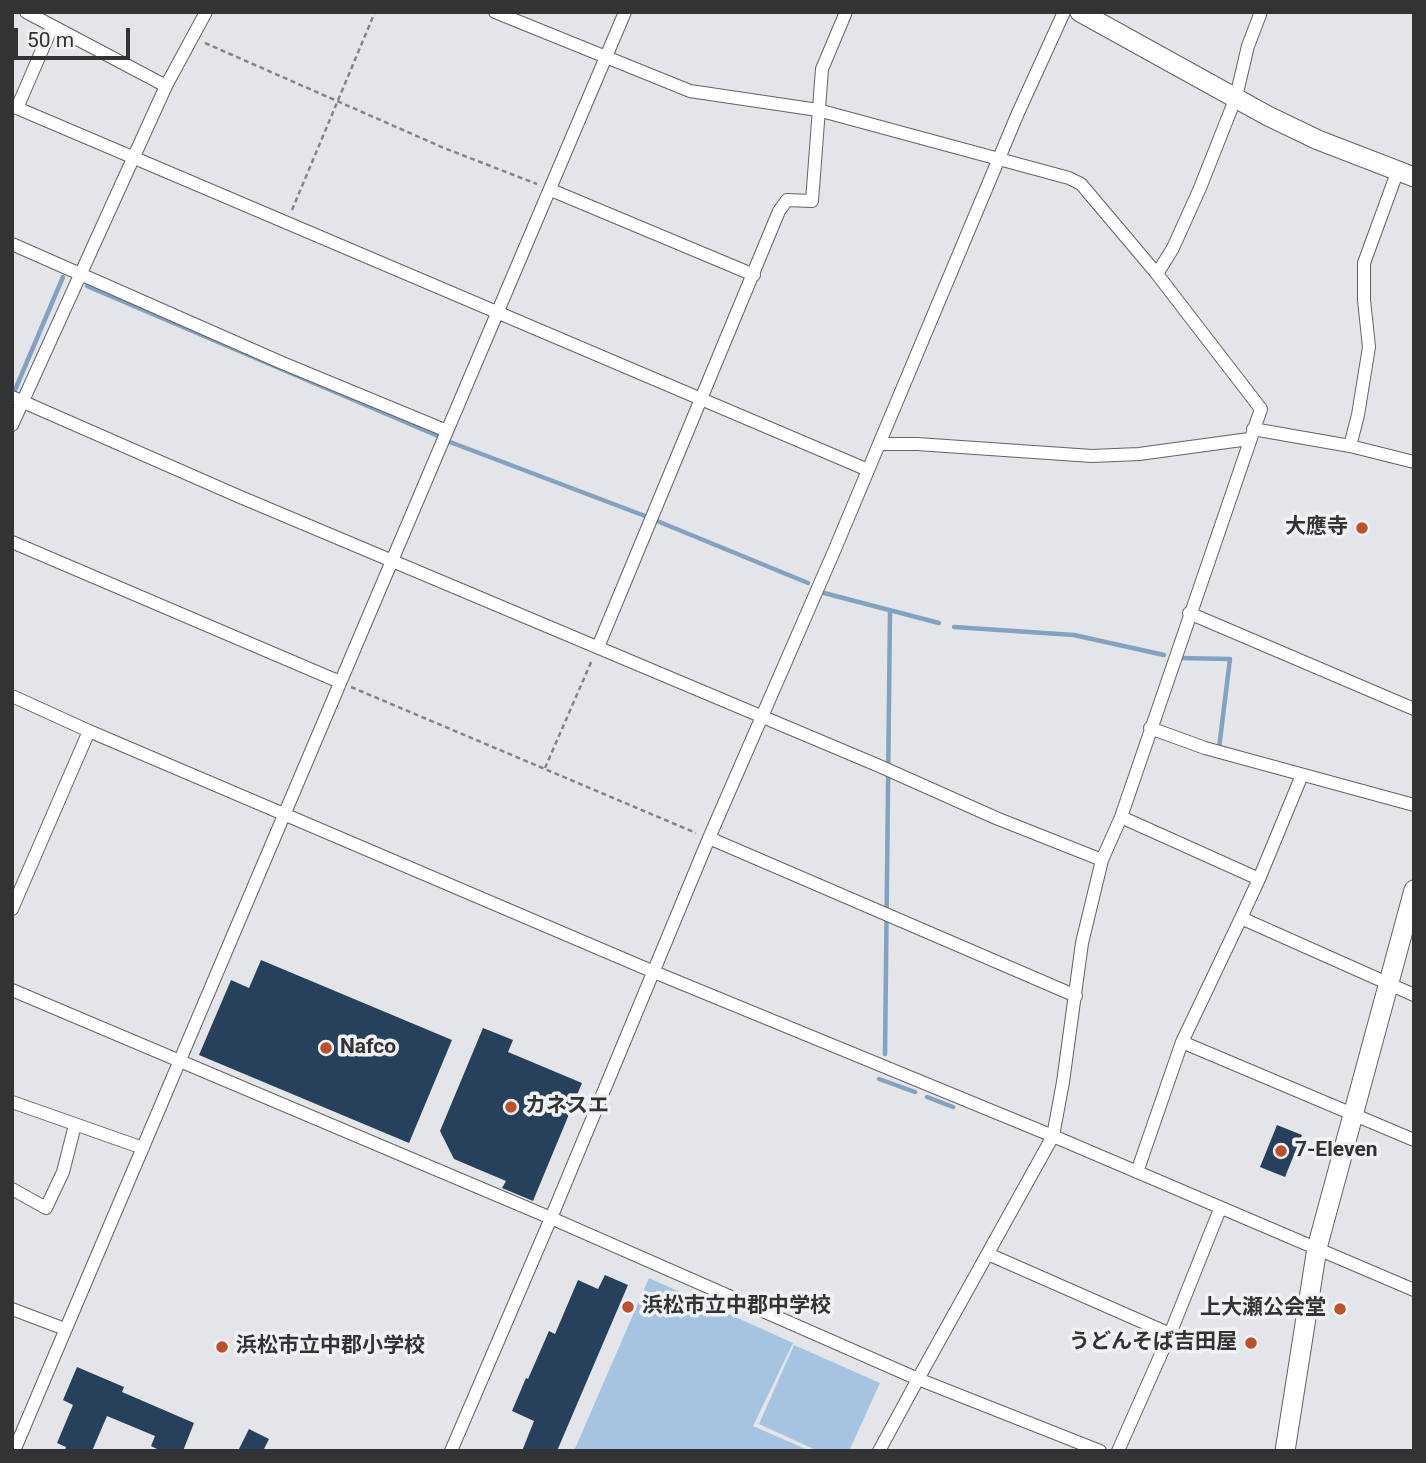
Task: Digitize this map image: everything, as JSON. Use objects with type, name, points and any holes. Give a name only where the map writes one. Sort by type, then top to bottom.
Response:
[{"type":"street","points":[[26,12],[166,86]]},
{"type":"street","points":[[12,425],[18,399],[80,273],[166,86],[206,12]]},
{"type":"street","points":[[495,12],[690,91],[818,110],[1069,178],[1082,184],[1157,274],[1261,409],[1121,817],[1101,860],[1082,943],[1053,1136],[879,1451]]},
{"type":"street","points":[[14,1451],[17,1431],[65,1329],[143,1148],[625,12]]},
{"type":"street","points":[[598,647],[779,211],[787,201],[812,201],[822,69],[846,12]]},
{"type":"street","points":[[451,1451],[709,838],[1063,12]]},
{"type":"street","points":[[1080,12],[1268,116],[1318,140],[1406,174],[1364,263],[1364,300],[1369,347],[1350,446]]},
{"type":"street","points":[[1157,274],[1173,248],[1200,188],[1236,97],[1248,46],[1261,12]]},
{"type":"street","points":[[52,27],[15,113],[134,158],[868,470]]},
{"type":"street","points":[[551,190],[754,275]]},
{"type":"street","points":[[12,244],[280,362],[447,431]]},
{"type":"street","points":[[18,399],[237,496],[1101,860]]},
{"type":"street","points":[[878,444],[917,444],[1092,456],[1139,454],[1251,434],[1350,446],[1414,462]]},
{"type":"street","points":[[12,542],[340,682]]},
{"type":"street","points":[[1189,613],[1414,709]]},
{"type":"street","points":[[12,696],[654,972],[1053,1136],[1414,1290]]},
{"type":"street","points":[[1150,728],[1205,748],[1414,804]]},
{"type":"street","points":[[12,909],[89,731]]},
{"type":"street","points":[[1137,1172],[1182,1042],[1259,879],[1302,775]]},
{"type":"street","points":[[1121,817],[1259,879]]},
{"type":"street","points":[[709,838],[1076,996]]},
{"type":"street","points":[[1285,1451],[1317,1248],[1414,890]]},
{"type":"street","points":[[1241,918],[1414,995]]},
{"type":"street","points":[[12,990],[551,1218],[918,1379],[1100,1451]]},
{"type":"street","points":[[1182,1042],[1414,1140]]},
{"type":"street","points":[[12,1102],[143,1148]]},
{"type":"street","points":[[12,1189],[46,1208],[64,1172],[75,1125]]},
{"type":"street","points":[[1118,1451],[1170,1334],[1220,1209]]},
{"type":"street","points":[[988,1254],[1170,1334]]},
{"type":"street","points":[[12,1309],[65,1329]]},
{"type":"path","points":[[286,223],[375,12]]},
{"type":"path","points":[[192,37],[444,148],[551,190]]},
{"type":"path","points":[[545,768],[598,647]]},
{"type":"path","points":[[340,682],[709,838]]},
{"type":"shaded area","points":[[649,1278],[793,1343],[753,1426],[810,1451],[574,1451]]},
{"type":"shaded area","points":[[794,1345],[880,1383],[849,1451],[818,1451],[759,1424]]},
{"type":"building","name":"Nafco","points":[[261,960],[452,1040],[409,1143],[199,1055],[231,980],[249,988]]},
{"type":"building","name":"カネスエ","points":[[483,1028],[513,1040],[508,1052],[582,1083],[533,1201],[502,1188],[506,1181],[454,1159],[440,1131]]},
{"type":"building","name":"7-Eleven","points":[[1277,1125],[1302,1135],[1285,1177],[1260,1167]]},
{"type":"building","points":[[605,1275],[628,1285],[557,1451],[522,1451],[534,1421],[512,1411],[526,1378],[528,1379],[549,1331],[555,1334],[578,1280],[598,1289]]},
{"type":"building","points":[[77,1367],[124,1387],[122,1392],[194,1423],[183,1451],[161,1451],[151,1446],[155,1436],[107,1416],[92,1451],[65,1451],[66,1447],[57,1443],[73,1405],[63,1400]]},
{"type":"building","points":[[249,1429],[269,1439],[263,1451],[238,1451]]},
{"type":"waterway","points":[[15,390],[63,277]]},
{"type":"waterway","points":[[87,286],[438,436]]},
{"type":"waterway","points":[[450,442],[645,516],[808,583]]},
{"type":"waterway","points":[[824,593],[939,623]]},
{"type":"waterway","points":[[885,1054],[890,612]]},
{"type":"waterway","points":[[954,627],[1074,635],[1164,655]]},
{"type":"waterway","points":[[1179,658],[1230,659],[1221,748]]},
{"type":"waterway","points":[[879,1079],[915,1092]]},
{"type":"waterway","points":[[927,1097],[953,1107]]},
{"type":"place","name":"大應寺","points":[[1362,528]]},
{"type":"place","name":"Nafco","points":[[326,1048]]},
{"type":"place","name":"カネスエ","points":[[511,1107]]},
{"type":"place","name":"7-Eleven","points":[[1281,1151]]},
{"type":"place","name":"浜松市立中郡中学校","points":[[628,1307]]},
{"type":"place","name":"上大瀬公会堂","points":[[1340,1309]]},
{"type":"place","name":"うどんそば吉田屋","points":[[1251,1343]]},
{"type":"place","name":"浜松市立中郡小学校","points":[[222,1347]]}]
